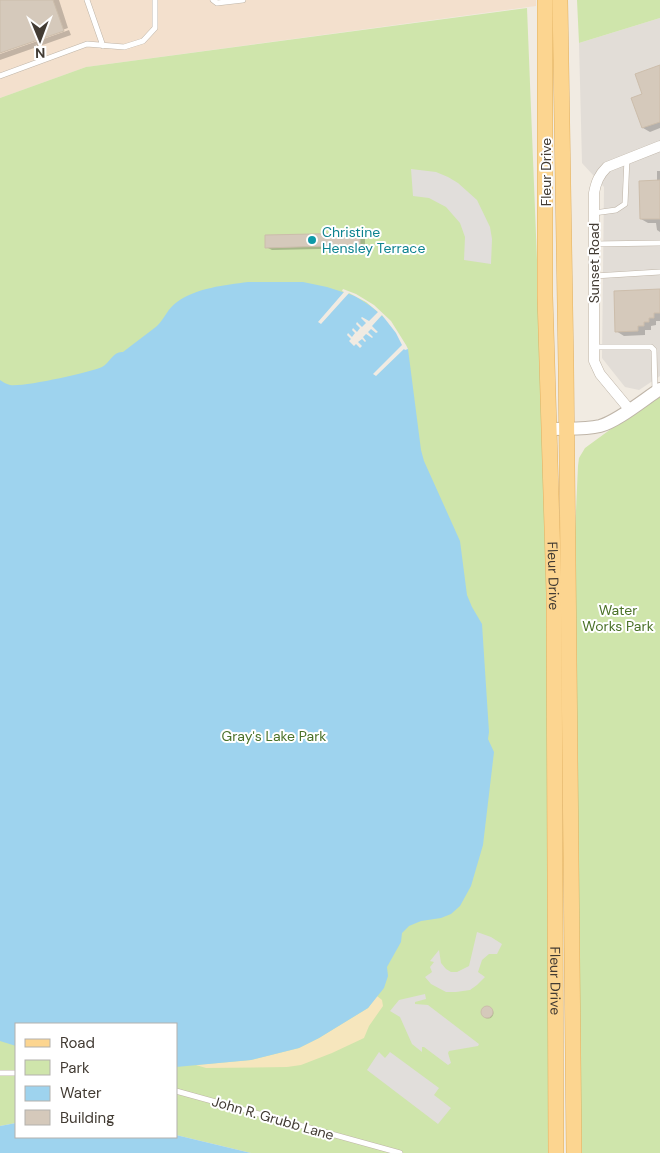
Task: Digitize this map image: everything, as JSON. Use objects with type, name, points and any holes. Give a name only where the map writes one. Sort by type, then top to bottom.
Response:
[{"type":"main road","name":"Fleur Drive","points":[[545,0],[553,80],[567,428],[574,1153]]},
{"type":"main road","name":"Fleur Drive","points":[[556,1153],[554,593],[545,296],[553,80],[560,0]]},
{"type":"street","name":"Sunset Road","points":[[629,409],[597,369],[594,347],[594,193],[600,173],[607,166],[660,146]]},
{"type":"street","points":[[549,429],[600,426],[658,391]]},
{"type":"lane","points":[[87,0],[103,46]]},
{"type":"lane","points":[[0,76],[87,44],[124,47],[143,40],[155,28],[155,0]]},
{"type":"lane","points":[[213,0],[216,3],[243,0]]},
{"type":"lane","points":[[594,213],[616,210],[626,204],[627,158]]},
{"type":"lane","points":[[594,244],[660,243]]},
{"type":"lane","points":[[594,276],[660,272]]},
{"type":"lane","points":[[594,347],[652,346],[658,391]]},
{"type":"lane","points":[[0,1073],[15,1073]]},
{"type":"lane","name":"John R. Grubb Lane","points":[[178,1092],[400,1153]]},
{"type":"shaded area","points":[[0,0],[536,0],[536,6],[86,67],[0,98]]},
{"type":"shaded area","points":[[660,18],[660,376],[639,390],[625,387],[602,358],[604,187],[582,163],[579,43]]},
{"type":"shaded area","points":[[411,169],[436,172],[448,177],[458,183],[477,200],[490,227],[492,239],[491,264],[464,260],[465,237],[460,223],[446,207],[429,198],[413,196]]},
{"type":"shaded area","points":[[477,932],[491,937],[502,944],[497,954],[489,954],[482,960],[478,972],[485,977],[470,990],[456,992],[446,992],[431,984],[425,977],[432,972],[430,967],[434,962],[430,961],[439,950],[441,963],[451,972],[457,972],[469,966]]},
{"type":"shaded area","points":[[425,994],[426,999],[415,1002],[415,1004],[428,1005],[479,1044],[478,1046],[449,1051],[451,1063],[448,1065],[424,1047],[422,1047],[422,1052],[412,1044],[400,1017],[390,1011],[399,1000]]},
{"type":"shaded area","points":[[379,1052],[385,1058],[390,1052],[439,1088],[434,1095],[451,1108],[438,1124],[367,1070]]},
{"type":"green space","points":[[577,0],[660,0],[660,18],[579,43]]},
{"type":"green space","name":"Gray's Lake Park","points":[[527,8],[543,411],[548,693],[550,1153],[251,1153],[178,1135],[178,1023],[15,1023],[15,1123],[0,1126],[0,98],[86,67]]},
{"type":"green space","name":"Water Works Park","points":[[660,393],[660,1153],[580,1153],[574,555],[578,466],[579,458],[585,448]]},
{"type":"sand","points":[[377,996],[382,1000],[383,1006],[369,1026],[364,1038],[301,1065],[287,1067],[206,1068],[196,1065],[251,1060],[299,1048],[368,1008]]},
{"type":"water","points":[[248,282],[303,282],[355,296],[372,307],[389,322],[408,349],[421,450],[424,461],[460,541],[467,595],[482,624],[488,739],[494,752],[483,845],[471,886],[460,906],[451,914],[441,918],[421,921],[409,926],[402,933],[401,942],[387,967],[388,976],[384,988],[368,1008],[299,1048],[251,1060],[178,1067],[178,1023],[15,1023],[15,1046],[0,1041],[0,380],[10,385],[29,384],[70,376],[102,367],[114,355],[123,352],[157,326],[177,302],[193,293],[230,284]]},
{"type":"water","points":[[15,1123],[15,1138],[178,1138],[178,1135],[251,1153],[0,1153],[0,1126]]},
{"type":"pier","points":[[343,289],[356,294],[374,305],[391,321],[408,349],[404,349],[376,376],[373,374],[402,345],[396,333],[382,315],[372,326],[378,332],[376,333],[371,329],[368,332],[372,338],[366,334],[363,337],[365,342],[362,339],[358,342],[362,346],[360,348],[356,344],[354,346],[349,341],[351,339],[347,335],[348,333],[352,337],[355,333],[352,330],[353,328],[357,332],[360,328],[356,324],[357,322],[362,327],[366,323],[362,317],[369,321],[378,312],[366,302],[349,293],[321,324],[318,322],[344,292],[342,291]]},
{"type":"building","points":[[0,0],[53,0],[64,31],[0,53]]},
{"type":"building","points":[[660,65],[660,122],[642,128],[631,98],[642,94],[635,74]]},
{"type":"building","points":[[660,180],[660,219],[640,219],[639,181]]},
{"type":"building","name":"Christine Hensley Terrace","points":[[360,233],[360,245],[265,248],[265,235]]},
{"type":"building","points":[[660,289],[660,313],[654,313],[654,318],[649,318],[649,322],[644,322],[644,326],[638,326],[638,331],[615,332],[614,291]]},
{"type":"building","points":[[485,1006],[489,1006],[493,1012],[489,1018],[485,1018],[481,1014],[481,1010]]},
{"type":"place","name":"Christine Hensley Terrace","points":[[312,240]]}]
